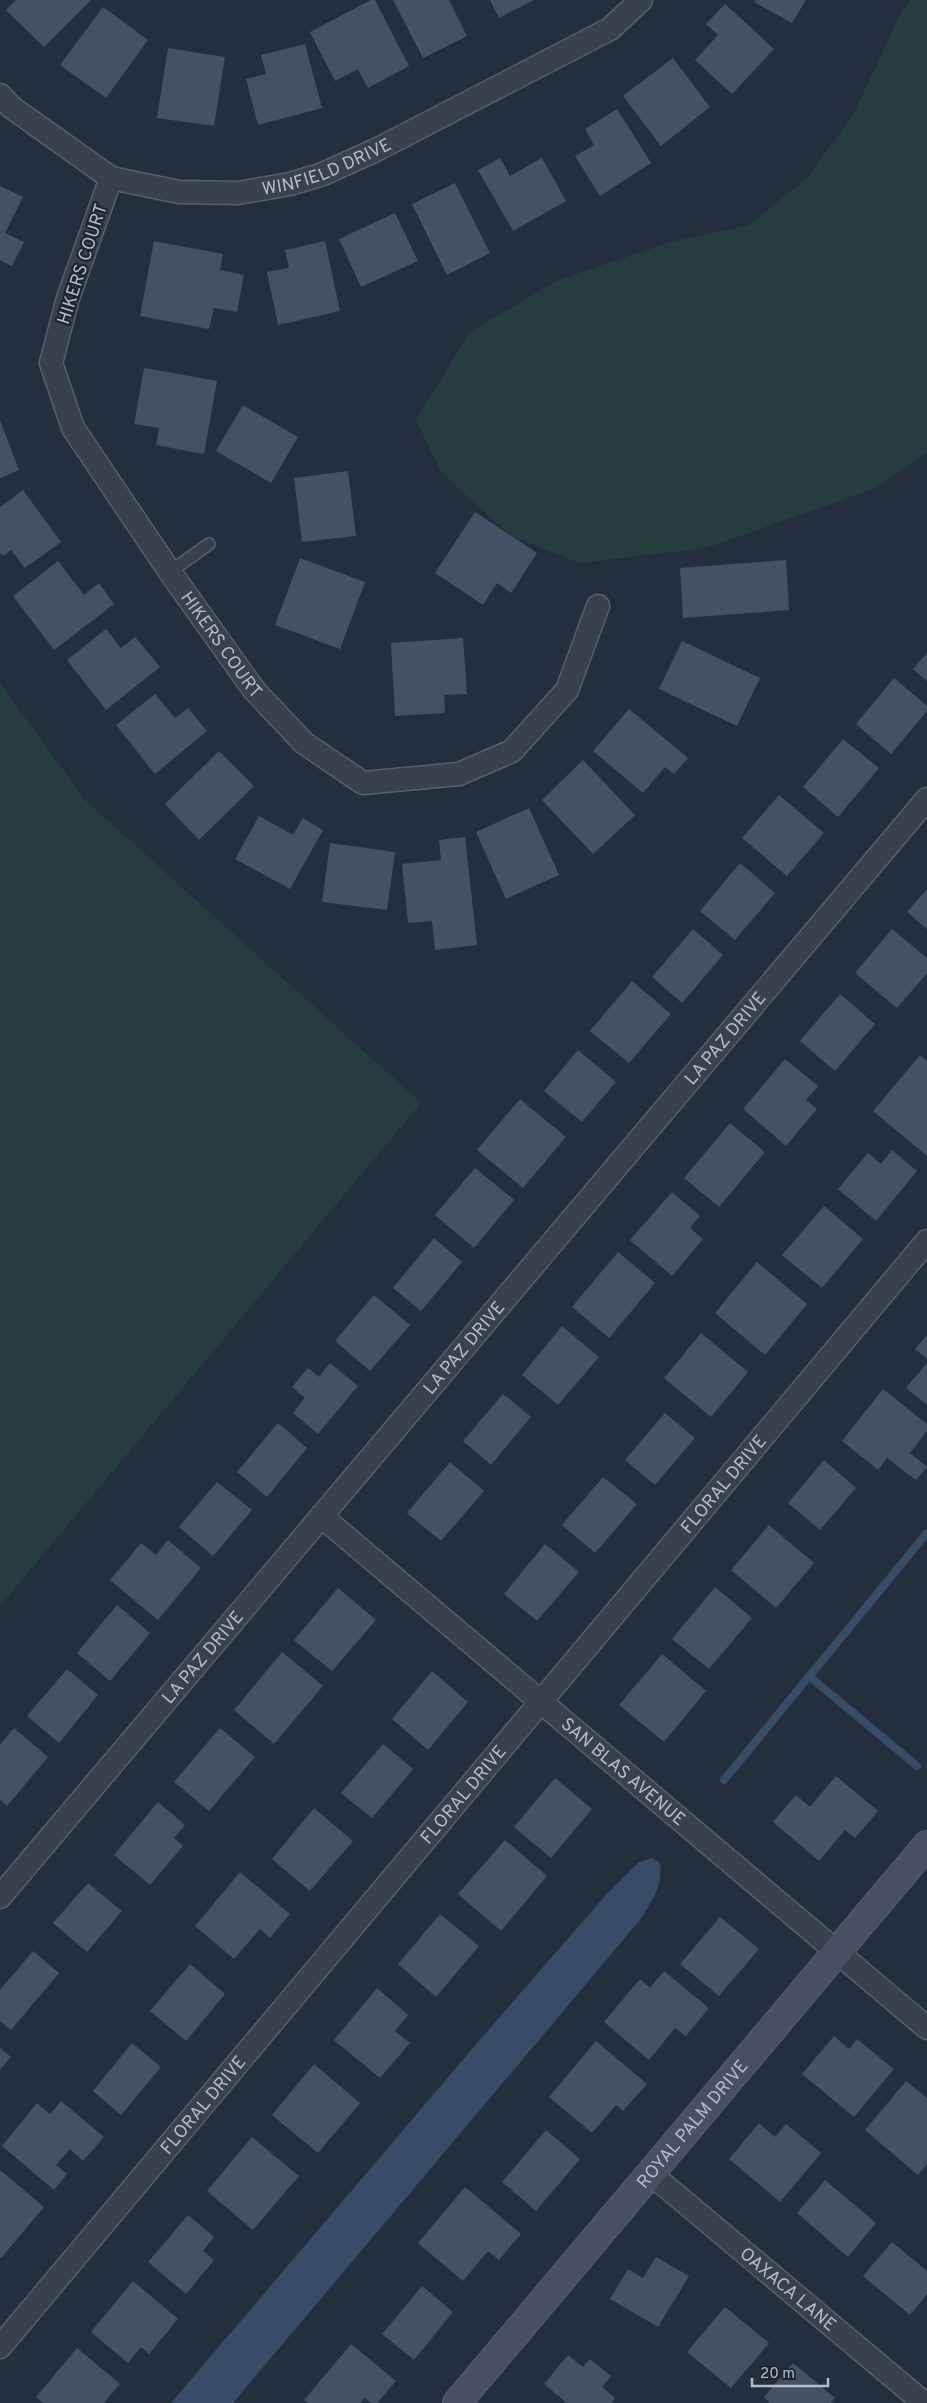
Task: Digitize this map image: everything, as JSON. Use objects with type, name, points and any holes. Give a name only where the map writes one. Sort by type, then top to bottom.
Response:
[{"type":"street","name":"WINFIELD DRIVE","points":[[0,95],[11,107],[111,178],[179,192],[238,193],[290,184],[323,174],[378,149],[610,29],[641,0]]},
{"type":"street","name":"HIKERS COURT","points":[[111,178],[68,298],[51,363],[73,428],[170,572],[254,690],[304,743],[363,783],[459,774],[512,751],[567,690],[598,606]]},
{"type":"street","name":"LA PAZ DRIVE","points":[[0,1897],[927,799]]},
{"type":"street","name":"FLORAL DRIVE","points":[[0,2347],[540,1700],[927,1241]]},
{"type":"street","name":"SAN BLAS AVENUE","points":[[321,1516],[927,2028]]},
{"type":"street","name":"ROYAL PALM DRIVE","points":[[466,2400],[651,2174],[927,1845]]},
{"type":"street","name":"OAXACA LANE","points":[[651,2174],[924,2403]]},
{"type":"lane","points":[[170,572],[210,544]]},
{"type":"green space","points":[[910,0],[927,0],[927,453],[876,488],[706,548],[580,563],[509,535],[441,472],[416,420],[470,332],[558,280],[671,242],[749,225],[807,178],[853,115],[902,11]]},
{"type":"green space","points":[[0,683],[85,800],[421,1103],[0,1606]]},
{"type":"water","points":[[652,1858],[660,1863],[660,1879],[656,1893],[640,1920],[233,2403],[171,2403],[484,2035],[605,1896],[639,1862]]},
{"type":"building","points":[[16,0],[91,0],[44,47],[6,10]]},
{"type":"building","points":[[371,0],[375,0],[409,66],[368,88],[358,69],[335,81],[310,32]]},
{"type":"building","points":[[393,0],[449,0],[467,36],[423,58]]},
{"type":"building","points":[[490,0],[534,0],[499,18]]},
{"type":"building","points":[[756,0],[806,0],[792,23],[754,2]]},
{"type":"building","points":[[725,4],[774,49],[732,94],[695,60],[718,35],[706,24]]},
{"type":"building","points":[[103,7],[148,40],[106,98],[60,65]]},
{"type":"building","points":[[305,44],[322,108],[258,125],[246,79],[266,74],[261,55]]},
{"type":"building","points":[[168,48],[225,57],[214,126],[157,118]]},
{"type":"building","points":[[673,58],[710,107],[661,146],[623,96]]},
{"type":"building","points":[[617,109],[651,163],[600,196],[575,156],[594,145],[585,129]]},
{"type":"building","points":[[500,158],[510,176],[542,158],[566,201],[513,231],[478,170]]},
{"type":"building","points":[[455,183],[490,253],[447,275],[412,204]]},
{"type":"building","points":[[0,186],[23,197],[5,233],[24,242],[12,266],[0,260]]},
{"type":"building","points":[[395,213],[418,261],[361,287],[339,239]]},
{"type":"building","points":[[154,241],[223,254],[220,270],[244,275],[237,312],[214,308],[209,329],[140,316]]},
{"type":"building","points":[[325,241],[340,311],[278,325],[267,272],[289,268],[285,250]]},
{"type":"building","points":[[144,368],[217,381],[204,454],[156,445],[159,428],[134,424]]},
{"type":"building","points":[[243,405],[298,437],[271,483],[216,451]]},
{"type":"building","points":[[0,420],[19,470],[0,478]]},
{"type":"building","points":[[348,471],[356,536],[302,542],[294,478]]},
{"type":"building","points":[[23,490],[61,542],[25,568],[11,550],[3,556],[0,553],[0,507]]},
{"type":"building","points":[[475,512],[537,553],[511,593],[497,583],[483,605],[435,573]]},
{"type":"building","points":[[300,558],[365,582],[340,649],[275,625]]},
{"type":"building","points":[[786,560],[789,610],[683,618],[680,568]]},
{"type":"building","points":[[58,561],[84,595],[99,583],[114,604],[54,650],[13,596]]},
{"type":"building","points":[[106,629],[121,648],[135,637],[160,667],[106,710],[67,660]]},
{"type":"building","points":[[463,638],[467,694],[444,695],[445,713],[395,716],[391,643]]},
{"type":"building","points":[[682,641],[760,678],[737,726],[659,689]]},
{"type":"building","points":[[927,653],[927,681],[913,669]]},
{"type":"building","points":[[894,678],[927,706],[927,711],[891,754],[856,724]]},
{"type":"building","points":[[155,694],[175,718],[188,708],[207,731],[155,774],[116,725]]},
{"type":"building","points":[[629,709],[688,758],[674,774],[665,767],[643,793],[593,751]]},
{"type":"building","points":[[843,739],[879,768],[838,817],[803,787]]},
{"type":"building","points":[[219,751],[254,786],[199,840],[165,804]]},
{"type":"building","points":[[583,760],[635,815],[593,854],[542,800]]},
{"type":"building","points":[[779,795],[824,833],[787,876],[742,838]]},
{"type":"building","points":[[529,808],[559,875],[506,899],[476,832]]},
{"type":"building","points":[[259,816],[293,835],[303,818],[323,830],[290,889],[235,859]]},
{"type":"building","points":[[465,837],[477,945],[435,950],[432,921],[408,923],[402,864],[441,860],[439,840]]},
{"type":"building","points":[[330,843],[395,852],[387,910],[322,902]]},
{"type":"building","points":[[740,863],[775,893],[735,940],[700,911]]},
{"type":"building","points":[[927,889],[927,929],[907,912]]},
{"type":"building","points":[[693,929],[723,955],[682,1003],[652,977]]},
{"type":"building","points":[[892,929],[927,958],[927,973],[897,1008],[855,973]]},
{"type":"building","points":[[632,981],[671,1014],[629,1063],[590,1031]]},
{"type":"building","points":[[840,994],[875,1024],[835,1071],[800,1041]]},
{"type":"building","points":[[578,1050],[616,1082],[582,1122],[544,1091]]},
{"type":"building","points":[[920,1055],[927,1061],[927,1156],[873,1111]]},
{"type":"building","points":[[785,1059],[818,1086],[806,1100],[817,1109],[786,1146],[743,1109]]},
{"type":"building","points":[[520,1099],[566,1137],[523,1188],[477,1150]]},
{"type":"building","points":[[730,1123],[765,1152],[719,1207],[684,1178]]},
{"type":"building","points":[[892,1150],[917,1171],[876,1221],[838,1189],[868,1153],[881,1164]]},
{"type":"building","points":[[475,1168],[514,1200],[474,1248],[435,1215]]},
{"type":"building","points":[[672,1192],[700,1216],[690,1228],[703,1239],[672,1276],[630,1240]]},
{"type":"building","points":[[824,1206],[863,1239],[822,1288],[782,1255]]},
{"type":"building","points":[[434,1238],[462,1262],[421,1311],[393,1288]]},
{"type":"building","points":[[618,1252],[655,1283],[609,1338],[572,1307]]},
{"type":"building","points":[[757,1262],[807,1304],[765,1355],[715,1313]]},
{"type":"building","points":[[374,1295],[410,1325],[370,1371],[335,1341]]},
{"type":"building","points":[[562,1326],[599,1357],[558,1405],[522,1375]]},
{"type":"building","points":[[701,1333],[748,1372],[711,1417],[664,1378]]},
{"type":"building","points":[[927,1335],[927,1359],[915,1349]]},
{"type":"building","points":[[330,1363],[358,1386],[318,1434],[293,1413],[305,1398],[292,1387],[308,1368],[319,1377]]},
{"type":"building","points":[[927,1363],[927,1405],[906,1388]]},
{"type":"building","points":[[883,1389],[927,1424],[927,1431],[910,1453],[927,1467],[916,1480],[887,1458],[878,1470],[842,1441]]},
{"type":"building","points":[[503,1394],[531,1417],[491,1465],[463,1441]]},
{"type":"building","points":[[665,1413],[695,1438],[655,1485],[625,1460]]},
{"type":"building","points":[[278,1423],[307,1448],[267,1497],[237,1472]]},
{"type":"building","points":[[824,1460],[856,1488],[820,1530],[788,1503]]},
{"type":"building","points":[[450,1462],[484,1491],[441,1541],[407,1513]]},
{"type":"building","points":[[603,1477],[637,1504],[595,1553],[562,1525]]},
{"type":"building","points":[[217,1482],[252,1510],[213,1556],[179,1527]]},
{"type":"building","points":[[769,1525],[814,1563],[776,1608],[731,1570]]},
{"type":"building","points":[[168,1540],[201,1568],[158,1620],[110,1580],[141,1543],[156,1555]]},
{"type":"building","points":[[545,1544],[579,1572],[537,1621],[504,1594]]},
{"type":"building","points":[[715,1587],[752,1618],[709,1669],[672,1639]]},
{"type":"building","points":[[338,1588],[376,1620],[332,1671],[294,1640]]},
{"type":"building","points":[[117,1605],[150,1633],[110,1681],[77,1653]]},
{"type":"building","points":[[282,1652],[323,1686],[274,1744],[234,1710]]},
{"type":"building","points":[[662,1654],[706,1691],[664,1742],[619,1705]]},
{"type":"building","points":[[67,1669],[98,1695],[59,1743],[27,1716]]},
{"type":"building","points":[[432,1671],[468,1702],[428,1750],[392,1719]]},
{"type":"building","points":[[14,1728],[48,1757],[7,1806],[0,1800],[0,1745]]},
{"type":"building","points":[[220,1728],[255,1757],[209,1811],[174,1782]]},
{"type":"building","points":[[383,1744],[413,1769],[372,1818],[341,1793]]},
{"type":"building","points":[[836,1776],[878,1811],[855,1838],[845,1830],[819,1861],[773,1822],[796,1795],[810,1807]]},
{"type":"building","points":[[555,1778],[592,1809],[551,1858],[514,1827]]},
{"type":"building","points":[[158,1802],[185,1825],[174,1838],[183,1846],[150,1885],[114,1855]]},
{"type":"building","points":[[314,1808],[353,1841],[310,1891],[272,1859]]},
{"type":"building","points":[[505,1840],[547,1876],[501,1931],[458,1894]]},
{"type":"building","points":[[240,1872],[290,1914],[270,1938],[260,1929],[234,1959],[195,1926]]},
{"type":"building","points":[[88,1883],[122,1911],[87,1952],[53,1923]]},
{"type":"building","points":[[440,1914],[479,1946],[436,1997],[398,1964]]},
{"type":"building","points":[[720,1917],[759,1949],[719,1996],[680,1964]]},
{"type":"building","points":[[33,1951],[59,1973],[11,2030],[0,2021],[0,1990]]},
{"type":"building","points":[[190,1964],[225,1994],[186,2041],[150,2011]]},
{"type":"building","points":[[664,1971],[709,2008],[686,2036],[675,2028],[649,2060],[604,2022],[640,1979],[650,1988]]},
{"type":"building","points":[[377,1988],[408,2015],[395,2031],[410,2043],[380,2078],[334,2040]]},
{"type":"building","points":[[834,2036],[849,2049],[857,2039],[894,2069],[854,2117],[802,2074]]},
{"type":"building","points":[[596,2041],[647,2084],[623,2111],[616,2105],[592,2133],[549,2097]]},
{"type":"building","points":[[132,2043],[161,2067],[121,2115],[93,2091]]},
{"type":"building","points":[[0,2048],[11,2057],[0,2070]]},
{"type":"building","points":[[314,2064],[360,2103],[318,2153],[272,2115]]},
{"type":"building","points":[[906,2081],[927,2098],[927,2164],[918,2175],[865,2130]]},
{"type":"building","points":[[61,2101],[104,2137],[83,2161],[70,2149],[56,2165],[67,2174],[54,2190],[2,2146],[37,2103],[50,2114]]},
{"type":"building","points":[[759,2123],[775,2137],[786,2124],[821,2153],[780,2202],[729,2159]]},
{"type":"building","points":[[546,2130],[580,2159],[536,2211],[502,2182]]},
{"type":"building","points":[[252,2137],[299,2176],[253,2230],[207,2191]]},
{"type":"building","points":[[0,2170],[44,2207],[1,2258],[0,2257]]},
{"type":"building","points":[[825,2180],[876,2223],[848,2257],[797,2213]]},
{"type":"building","points":[[465,2187],[521,2234],[499,2260],[488,2251],[463,2281],[418,2243]]},
{"type":"building","points":[[188,2215],[214,2237],[203,2251],[214,2260],[186,2294],[148,2262]]},
{"type":"building","points":[[892,2242],[927,2271],[927,2294],[910,2315],[863,2276]]},
{"type":"building","points":[[656,2257],[689,2276],[658,2327],[610,2299],[628,2269],[643,2278]]},
{"type":"building","points":[[133,2281],[178,2319],[149,2354],[141,2347],[128,2363],[91,2332]]},
{"type":"building","points":[[422,2286],[453,2312],[414,2360],[382,2334]]},
{"type":"building","points":[[725,2307],[769,2343],[731,2388],[687,2352]]},
{"type":"building","points":[[351,2344],[396,2381],[377,2403],[371,2403],[365,2398],[360,2403],[308,2403],[304,2400]]},
{"type":"building","points":[[77,2348],[120,2384],[104,2403],[43,2403],[36,2397]]},
{"type":"building","points":[[568,2355],[583,2367],[590,2359],[611,2376],[602,2387],[615,2398],[611,2403],[567,2403],[544,2384]]},
{"type":"building","points":[[793,2363],[835,2398],[831,2403],[770,2403],[764,2397]]},
{"type":"waterway","points":[[724,1780],[927,1533]]},
{"type":"waterway","points":[[809,1676],[917,1766]]}]
